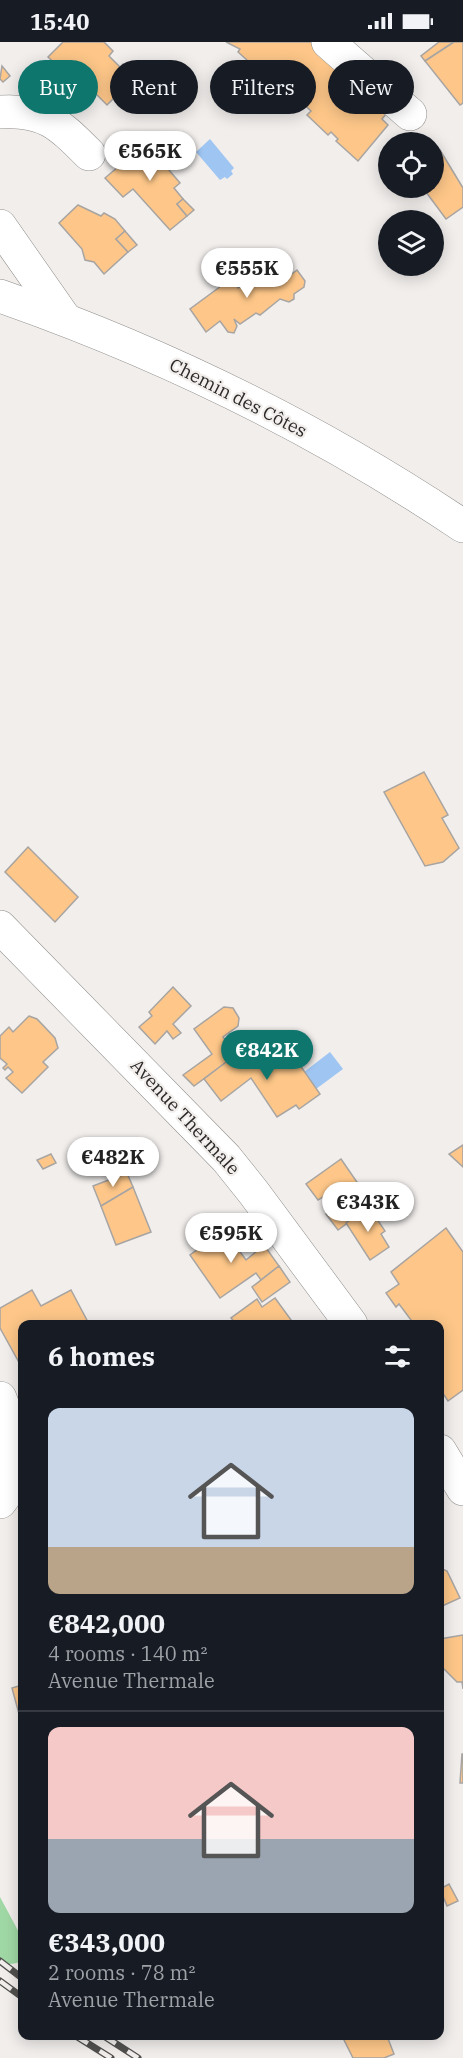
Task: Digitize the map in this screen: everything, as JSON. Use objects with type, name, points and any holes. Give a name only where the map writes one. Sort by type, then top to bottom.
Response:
[{"type":"street","points":[[328,42],[348,60]]},
{"type":"street","points":[[0,112],[41,114],[68,133],[89,154]]},
{"type":"street","points":[[0,226],[65,319]]},
{"type":"street","name":"Chemin des Côtes","points":[[0,296],[65,319],[198,376],[390,477],[463,526]]},
{"type":"street","name":"Avenue Thermale","points":[[0,927],[226,1158],[348,1320]]},
{"type":"street","points":[[0,1398],[14,1432],[16,1457],[12,1478],[0,1502]]},
{"type":"street","points":[[444,1458],[463,1489]]},
{"type":"green space","points":[[0,1897],[18,1931],[18,1963],[0,1966]]},
{"type":"water","points":[[210,139],[234,168],[231,171],[233,174],[227,179],[225,177],[220,180],[196,152]]},
{"type":"water","points":[[330,1052],[343,1069],[316,1089],[304,1072]]},
{"type":"building","points":[[63,42],[104,42],[113,51],[109,56],[113,60],[110,60],[110,102],[107,105],[98,96],[98,60],[51,60],[48,57]]},
{"type":"building","points":[[226,42],[315,42],[330,60],[328,60],[328,114],[386,114],[382,119],[388,125],[382,132],[378,132],[378,137],[358,161],[336,141],[338,139],[331,132],[328,135],[307,115],[316,114],[316,60],[247,60],[238,52],[240,49]]},
{"type":"building","points":[[439,42],[454,42],[425,61],[421,56]]},
{"type":"building","points":[[454,42],[463,42],[463,103],[460,105],[425,61]]},
{"type":"building","points":[[2,66],[10,76],[3,82],[0,79]]},
{"type":"building","points":[[150,137],[169,157],[163,163],[180,183],[174,188],[183,199],[177,204],[187,216],[170,230],[133,189],[123,197],[105,178],[125,161],[122,158],[131,150],[134,153]]},
{"type":"building","points":[[444,157],[463,188],[463,207],[446,219],[444,210],[439,210],[430,198],[444,198]]},
{"type":"building","points":[[183,199],[194,210],[187,216],[177,204]]},
{"type":"building","points":[[78,205],[101,216],[104,213],[115,219],[125,231],[116,239],[128,252],[104,274],[94,262],[85,260],[82,249],[59,223]]},
{"type":"building","points":[[125,231],[137,245],[128,252],[116,239]]},
{"type":"building","points":[[273,263],[285,279],[297,270],[305,281],[304,287],[294,294],[294,299],[289,302],[280,299],[260,315],[256,313],[240,324],[234,319],[237,326],[234,333],[228,332],[220,321],[206,332],[190,309],[232,278],[238,288]]},
{"type":"building","points":[[424,772],[448,815],[442,818],[459,848],[443,862],[425,866],[384,792]]},
{"type":"building","points":[[28,847],[78,897],[55,922],[5,872]]},
{"type":"building","points":[[173,987],[191,1006],[173,1024],[181,1033],[173,1039],[167,1031],[155,1044],[139,1027],[152,1016],[149,1012]]},
{"type":"building","points":[[224,1007],[233,1008],[239,1018],[238,1026],[223,1037],[236,1055],[194,1086],[183,1075],[212,1054],[194,1029]]},
{"type":"building","points":[[29,1016],[37,1019],[55,1038],[58,1048],[43,1062],[48,1067],[22,1093],[6,1078],[13,1072],[8,1067],[5,1070],[3,1068],[7,1064],[0,1058],[0,1036],[9,1027],[13,1032]]},
{"type":"building","points":[[277,1047],[285,1057],[291,1052],[320,1094],[299,1109],[296,1105],[277,1117],[251,1078],[221,1101],[204,1079],[238,1053],[249,1068]]},
{"type":"building","points":[[463,1145],[463,1167],[449,1154]]},
{"type":"building","points":[[51,1154],[56,1163],[43,1169],[37,1160]]},
{"type":"building","points":[[341,1159],[361,1188],[364,1186],[376,1202],[338,1230],[326,1214],[332,1209],[323,1197],[318,1200],[306,1184]]},
{"type":"building","points":[[127,1173],[133,1187],[101,1206],[93,1186]]},
{"type":"building","points":[[133,1187],[151,1232],[116,1245],[101,1206]]},
{"type":"building","points":[[369,1207],[385,1231],[381,1234],[389,1247],[370,1260],[346,1223]]},
{"type":"building","points":[[446,1228],[463,1252],[463,1390],[448,1401],[444,1395],[444,1320],[411,1320],[399,1304],[396,1307],[386,1293],[399,1284],[391,1272]]},
{"type":"building","points":[[224,1230],[246,1260],[264,1245],[279,1266],[261,1280],[256,1273],[220,1298],[190,1255]]},
{"type":"building","points":[[279,1266],[290,1282],[262,1302],[252,1287]]},
{"type":"building","points":[[32,1290],[41,1306],[71,1290],[87,1320],[18,1320],[18,1361],[0,1328],[0,1308]]},
{"type":"building","points":[[275,1298],[291,1320],[233,1320],[231,1318],[257,1299],[262,1307]]},
{"type":"building","points":[[444,1570],[447,1571],[460,1598],[444,1605]]},
{"type":"building","points":[[463,1635],[463,1689],[462,1682],[457,1682],[444,1669],[444,1638]]},
{"type":"building","points":[[18,1686],[18,1710],[12,1688]]},
{"type":"building","points":[[462,1754],[463,1783],[460,1783]]},
{"type":"building","points":[[449,1884],[458,1901],[447,1906],[444,1899],[444,1887]]},
{"type":"building","points":[[344,2040],[389,2040],[394,2054],[384,2058],[353,2058]]},
{"type":"railway","points":[[0,1961],[18,1975]]},
{"type":"railway","points":[[0,1981],[18,1994]]},
{"type":"railway","points":[[82,2040],[111,2058]]},
{"type":"railway","points":[[110,2040],[138,2058]]}]
